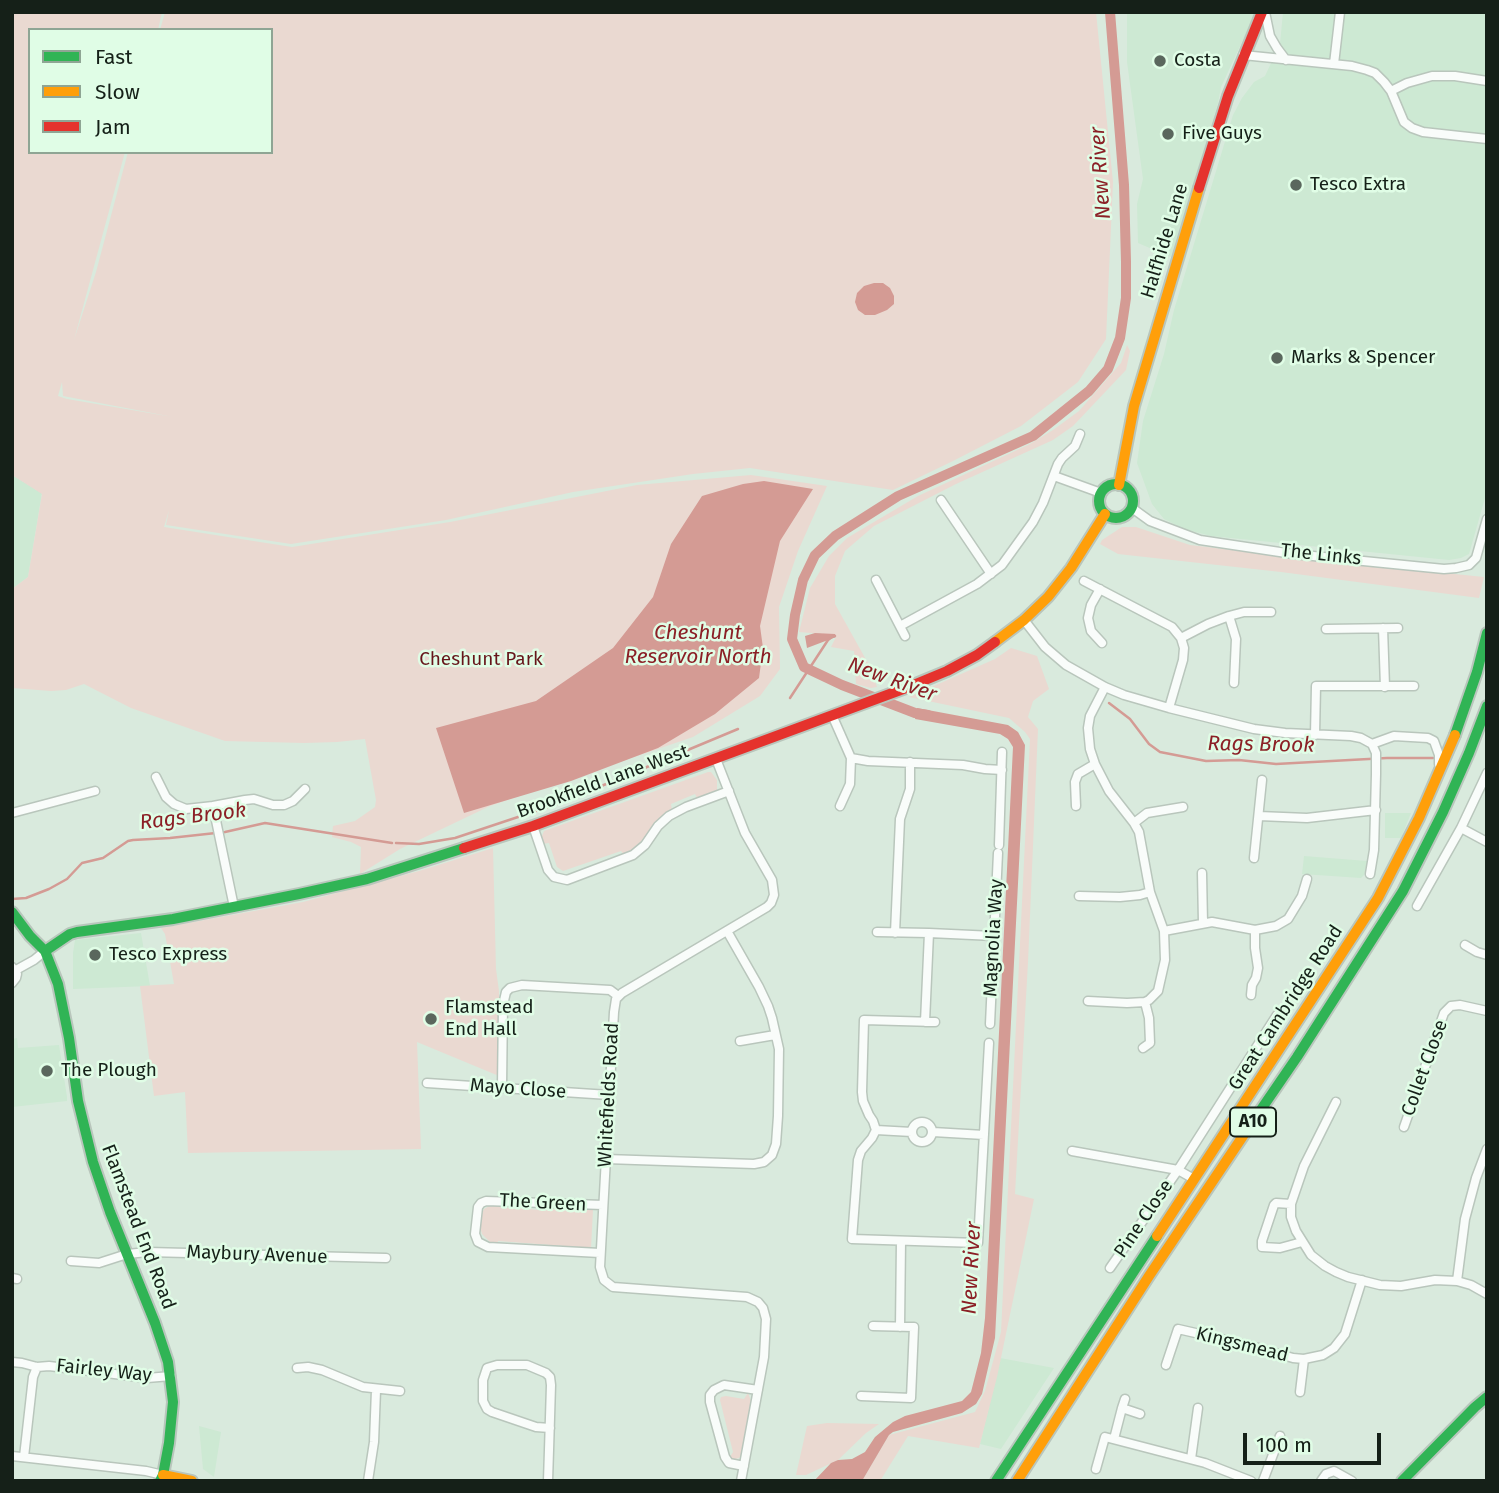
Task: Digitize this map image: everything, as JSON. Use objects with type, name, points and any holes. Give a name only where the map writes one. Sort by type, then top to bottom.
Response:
[{"type":"main road","name":"Halfhide Lane","points":[[1119,485],[1134,406],[1227,96],[1264,12]]},
{"type":"main road","points":[[1119,485],[1132,495],[1132,508],[1120,518],[1110,517],[1099,504],[1101,492],[1109,486],[1119,485]]},
{"type":"main road","name":"Brookfield Lane West","points":[[45,951],[77,932],[234,907],[367,879],[533,826],[947,671],[977,655],[1024,620],[1048,597],[1071,568],[1105,514]]},
{"type":"main road","name":"Great Cambridge Road","points":[[996,1481],[1378,898],[1439,773],[1465,706],[1487,634]]},
{"type":"main road","name":"Great Cambridge Road","points":[[1017,1481],[1149,1276],[1297,1057],[1403,891],[1448,800],[1487,706]]},
{"type":"main road","points":[[12,912],[45,951]]},
{"type":"main road","name":"Flamstead End Road","points":[[45,951],[58,984],[87,1142],[101,1189],[164,1348],[171,1376],[173,1402],[169,1443],[161,1478]]},
{"type":"main road","points":[[1402,1481],[1487,1397]]},
{"type":"main road","points":[[161,1478],[192,1481]]},
{"type":"street","points":[[1264,12],[1270,36],[1286,60]]},
{"type":"street","points":[[1334,64],[1339,12]]},
{"type":"street","points":[[1243,55],[1352,66],[1376,73],[1391,91],[1404,122],[1412,128],[1423,132],[1487,139]]},
{"type":"street","points":[[1391,91],[1432,76],[1487,80]]},
{"type":"street","points":[[900,626],[959,595],[1002,565],[1033,522],[1058,464],[1075,446],[1080,433]]},
{"type":"street","points":[[1054,476],[1101,492]]},
{"type":"street","points":[[941,500],[990,574]]},
{"type":"street","name":"The Links","points":[[1132,508],[1150,521],[1200,540],[1293,554],[1444,569],[1469,565],[1476,558],[1487,519]]},
{"type":"street","points":[[876,580],[905,636]]},
{"type":"street","points":[[1084,581],[1172,627],[1181,638],[1183,660],[1169,708]]},
{"type":"street","points":[[1100,589],[1088,618],[1091,631],[1102,643]]},
{"type":"street","points":[[1181,638],[1229,616],[1244,612],[1271,612]]},
{"type":"street","points":[[1229,616],[1236,639],[1234,683]]},
{"type":"street","points":[[1024,620],[1045,647],[1066,665],[1105,687],[1169,708],[1254,729],[1351,736],[1372,744],[1376,753],[1376,810],[1370,874]]},
{"type":"street","points":[[1383,628],[1385,687]]},
{"type":"street","points":[[1326,629],[1398,628]]},
{"type":"street","points":[[1315,735],[1316,686],[1414,686]]},
{"type":"street","points":[[1088,1000],[1145,1002],[1156,994],[1166,960],[1164,931],[1150,892],[1139,832],[1109,791],[1095,764],[1088,737],[1093,708],[1105,687]]},
{"type":"street","points":[[832,716],[851,758],[850,784],[840,806]]},
{"type":"street","points":[[1372,744],[1394,736],[1428,738],[1434,741],[1439,755],[1439,773]]},
{"type":"street","name":"Magnolia Way","points":[[990,1024],[1003,752]]},
{"type":"street","points":[[851,758],[1002,770]]},
{"type":"street","name":"Whitefields Road","points":[[716,759],[745,833],[772,880],[773,899],[767,907],[618,996],[614,1005],[600,1267],[606,1283],[613,1287],[747,1297],[761,1304],[766,1319],[764,1357],[741,1481]]},
{"type":"street","points":[[895,933],[900,819],[910,789],[910,762]]},
{"type":"street","points":[[1076,806],[1076,777],[1081,771],[1095,764]]},
{"type":"street","points":[[1417,906],[1461,828],[1487,773]]},
{"type":"street","points":[[156,777],[166,797],[186,809],[254,799],[273,805],[284,805],[293,801],[305,789]]},
{"type":"street","points":[[1254,858],[1262,780]]},
{"type":"street","points":[[12,813],[95,791]]},
{"type":"street","points":[[533,826],[548,870],[557,879],[567,880],[633,855],[669,816],[729,791]]},
{"type":"street","points":[[213,806],[234,907]]},
{"type":"street","points":[[1134,822],[1147,813],[1183,807]]},
{"type":"street","points":[[1259,816],[1307,818],[1376,810]]},
{"type":"street","points":[[1461,828],[1487,842]]},
{"type":"street","points":[[1202,873],[1203,923]]},
{"type":"street","points":[[1164,931],[1220,922],[1255,930],[1276,926],[1288,919],[1302,896],[1307,878]]},
{"type":"street","points":[[1079,896],[1120,897],[1150,892]]},
{"type":"street","points":[[1251,995],[1258,968],[1255,930]]},
{"type":"street","points":[[606,1159],[739,1164],[764,1161],[772,1155],[776,1143],[778,1116],[779,1049],[772,1018],[759,987],[727,931]]},
{"type":"street","points":[[877,932],[994,936]]},
{"type":"street","points":[[925,1022],[929,933]]},
{"type":"street","points":[[1465,945],[1487,954]]},
{"type":"street","points":[[12,982],[16,978],[14,969],[34,960],[45,951]]},
{"type":"street","points":[[502,1087],[503,1005],[506,992],[510,988],[522,985],[610,990],[618,996]]},
{"type":"street","points":[[1143,1048],[1150,1043],[1145,1002]]},
{"type":"street","name":"Collet Close","points":[[1404,1126],[1446,1011],[1451,1006],[1460,1005],[1487,1011]]},
{"type":"street","name":"Pine Close","points":[[1110,1268],[1178,1170],[1278,1015]]},
{"type":"street","points":[[935,1022],[864,1020],[862,1092],[863,1101],[876,1130],[858,1160],[852,1239],[978,1243],[989,1043]]},
{"type":"street","points":[[740,1041],[775,1035]]},
{"type":"street","name":"Mayo Close","points":[[427,1083],[609,1095]]},
{"type":"street","points":[[1336,1102],[1304,1166],[1291,1204],[1293,1223],[1311,1255],[1325,1266],[1348,1277],[1380,1285],[1457,1280],[1487,1294]]},
{"type":"street","points":[[925,1122],[931,1125],[933,1132],[930,1139],[924,1142],[914,1139],[912,1132],[915,1125],[925,1122]]},
{"type":"street","points":[[876,1130],[912,1132]]},
{"type":"street","points":[[933,1132],[984,1135]]},
{"type":"street","points":[[1457,1280],[1465,1219],[1487,1149]]},
{"type":"street","name":"Pine Close","points":[[1072,1151],[1178,1170],[1194,1179]]},
{"type":"street","name":"The Green","points":[[600,1253],[488,1247],[478,1242],[475,1234],[478,1207],[486,1201],[603,1205]]},
{"type":"street","points":[[1291,1204],[1274,1205],[1262,1247],[1280,1248],[1302,1242]]},
{"type":"street","points":[[901,1241],[901,1326]]},
{"type":"street","name":"Maybury Avenue","points":[[71,1261],[99,1263],[127,1254],[148,1252],[386,1258]]},
{"type":"street","name":"Kingsmead","points":[[1166,1365],[1178,1329],[1248,1345],[1282,1356],[1304,1359],[1323,1355],[1342,1340],[1362,1280]]},
{"type":"street","points":[[861,1395],[911,1398],[914,1327],[873,1326]]},
{"type":"street","name":"Kingsmead","points":[[1300,1392],[1304,1359]]},
{"type":"street","name":"Fairley Way","points":[[12,1362],[146,1378],[171,1376]]},
{"type":"street","points":[[548,1481],[550,1428],[551,1385],[550,1377],[521,1364],[487,1368],[483,1376],[483,1398],[487,1409],[537,1427],[550,1428]]},
{"type":"street","name":"Fairley Way","points":[[24,1457],[33,1377],[37,1367]]},
{"type":"street","points":[[297,1368],[322,1370],[357,1386],[400,1391]]},
{"type":"street","points":[[744,1466],[729,1462],[725,1457],[710,1398],[714,1390],[724,1385],[758,1391]]},
{"type":"street","points":[[368,1481],[374,1442],[376,1390]]},
{"type":"street","points":[[1114,1439],[1125,1399]]},
{"type":"street","points":[[1122,1408],[1140,1414]]},
{"type":"street","points":[[1191,1459],[1198,1408]]},
{"type":"street","points":[[1262,1481],[1280,1436]]},
{"type":"street","points":[[1096,1469],[1105,1437],[1191,1459],[1251,1481]]},
{"type":"street","points":[[12,1456],[146,1471],[161,1478]]},
{"type":"street","points":[[1321,1481],[1326,1474],[1334,1471],[1352,1481]]},
{"type":"shaded area","points":[[1127,12],[1256,12],[1221,87],[1171,257],[1138,243],[1137,204],[1143,179],[1127,62]]},
{"type":"shaded area","points":[[1283,12],[1487,12],[1487,491],[1469,554],[1461,558],[1449,560],[1211,536],[1184,529],[1164,519],[1152,504],[1137,463],[1143,421],[1233,115],[1254,82],[1265,76],[1280,44]]},
{"type":"shaded area","points":[[12,475],[42,493],[28,577],[12,589]]},
{"type":"shaded area","points":[[1385,813],[1411,813],[1401,838],[1385,838]]},
{"type":"shaded area","points":[[1304,856],[1367,861],[1361,878],[1302,874]]},
{"type":"shaded area","points":[[141,933],[150,986],[73,989],[75,940]]},
{"type":"shaded area","points":[[17,1038],[18,1048],[59,1045],[67,1101],[12,1107],[12,1039]]},
{"type":"shaded area","points":[[1000,1358],[1054,1368],[1001,1449],[980,1444]]},
{"type":"shaded area","points":[[199,1426],[221,1432],[214,1477],[203,1469]]},
{"type":"green space","name":"Cheshunt Park","points":[[12,12],[162,12],[158,28],[28,28],[28,154],[124,154],[74,340],[96,272],[127,154],[273,154],[273,28],[161,28],[165,12],[1096,12],[1113,182],[1106,339],[1078,382],[1021,426],[893,490],[750,468],[573,492],[446,520],[291,544],[166,525],[169,510],[164,527],[292,547],[450,522],[637,485],[751,475],[827,486],[798,551],[779,607],[780,669],[760,696],[693,737],[490,806],[400,849],[360,874],[361,847],[332,837],[333,826],[355,821],[375,807],[365,739],[304,743],[225,741],[131,708],[84,684],[66,690],[51,691],[12,688],[12,589],[28,577],[42,494],[12,475]],"holes":[[[62,382],[63,396],[173,417],[67,399],[58,396]]]},
{"type":"green space","points":[[1127,345],[1130,351],[1126,370],[1073,426],[1053,440],[956,484],[874,526],[845,551],[835,576],[835,604],[869,665],[877,687],[856,684],[854,651],[831,647],[835,635],[799,632],[810,588],[829,556],[847,538],[918,496],[1030,444],[1053,430],[1079,411],[1121,363]]},
{"type":"green space","points":[[1122,527],[1136,527],[1190,545],[1484,577],[1479,598],[1118,554],[1100,544]]},
{"type":"green space","points":[[1011,648],[1037,656],[1049,689],[1033,701],[1028,717],[1038,729],[1015,1194],[1034,1199],[997,1377],[979,1448],[908,1436],[880,1481],[862,1481],[889,1435],[975,1412],[985,1391],[1001,1332],[1030,739],[1009,718],[909,697],[995,659]]},
{"type":"green space","points":[[708,772],[717,780],[717,790],[698,800],[695,794],[671,804],[672,811],[641,845],[625,856],[621,851],[563,871],[557,867],[549,843],[542,844],[544,831]]},
{"type":"green space","points":[[493,848],[499,991],[499,1076],[417,1042],[421,1149],[188,1153],[185,1092],[154,1096],[140,986],[174,984],[165,934],[161,928],[303,902]]},
{"type":"green space","points":[[501,1203],[501,1207],[540,1210],[547,1206],[561,1207],[564,1210],[591,1209],[591,1248],[498,1241],[498,1244],[491,1243],[482,1234],[480,1218],[484,1209]]},
{"type":"green space","points":[[748,1393],[751,1401],[742,1455],[731,1460],[733,1452],[720,1400],[726,1396],[744,1399]]},
{"type":"green space","points":[[827,1423],[879,1424],[838,1460],[806,1475],[796,1475],[807,1426]]},
{"type":"water","points":[[883,283],[890,288],[894,304],[875,315],[865,315],[858,310],[855,302],[857,293],[864,286]]},
{"type":"water","name":"Cheshunt Reservoir North","points":[[764,481],[813,489],[780,541],[760,626],[763,648],[759,678],[715,714],[658,748],[571,781],[464,813],[436,728],[536,701],[613,648],[653,597],[671,544],[702,496]]},
{"type":"water","points":[[815,633],[835,634],[836,637],[807,648],[805,636]]},
{"type":"water","points":[[917,708],[1008,725],[1018,732],[1025,745],[995,1338],[982,1394],[976,1404],[962,1413],[893,1432],[862,1481],[814,1481],[831,1463],[852,1459],[865,1452],[875,1437],[893,1422],[905,1416],[962,1401],[971,1392],[981,1353],[985,1318],[1013,747],[1008,739],[1000,734],[915,719]]},
{"type":"waterway","name":"New River","points":[[928,715],[915,713],[842,685],[804,667],[792,639],[803,580],[815,555],[835,536],[898,496],[1033,436],[1089,391],[1108,369],[1120,338],[1126,298],[1124,185],[1110,12]]},
{"type":"waterway","name":"Rags Brook","points":[[790,698],[828,640],[835,636]]},
{"type":"waterway","name":"Rags Brook","points":[[1109,703],[1130,719],[1149,744],[1160,752],[1206,761],[1239,760],[1276,764],[1433,758]]},
{"type":"waterway","name":"Rags Brook","points":[[396,843],[419,844],[455,838],[563,802],[738,729]]},
{"type":"waterway","name":"Rags Brook","points":[[12,899],[26,898],[49,889],[67,879],[82,863],[103,858],[133,840],[225,832],[265,823],[392,843]]},
{"type":"traffic: fast","points":[[1116,484],[1128,489],[1133,501],[1128,513],[1116,518],[1104,513],[1099,501],[1104,489],[1116,484]]},
{"type":"traffic: fast","points":[[1455,735],[1477,672],[1487,633]]},
{"type":"traffic: fast","points":[[1245,1133],[1403,891],[1443,812],[1487,706]]},
{"type":"traffic: fast","points":[[45,951],[77,932],[173,919],[299,894],[367,879],[464,848]]},
{"type":"traffic: fast","points":[[12,912],[45,951],[58,984],[78,1101],[93,1162],[168,1362],[173,1402],[169,1443],[160,1481]]},
{"type":"traffic: fast","points":[[996,1481],[1157,1236]]},
{"type":"traffic: fast","points":[[1402,1481],[1487,1397]]},
{"type":"traffic: slow","points":[[1119,485],[1134,406],[1199,188]]},
{"type":"traffic: slow","points":[[995,642],[1048,597],[1071,568],[1105,514]]},
{"type":"traffic: slow","points":[[1157,1236],[1378,898],[1419,818],[1455,735]]},
{"type":"traffic: slow","points":[[1017,1481],[1245,1133]]},
{"type":"traffic: slow","points":[[163,1475],[192,1481]]},
{"type":"traffic: jam","points":[[1199,188],[1228,96],[1262,12]]},
{"type":"traffic: jam","points":[[464,848],[533,826],[906,688],[947,671],[995,642]]},
{"type":"place","name":"Costa","points":[[1160,61]]},
{"type":"place","name":"Five Guys","points":[[1168,134]]},
{"type":"place","name":"Tesco Extra","points":[[1296,185]]},
{"type":"place","name":"Marks & Spencer","points":[[1277,358]]},
{"type":"place","name":"Tesco Express","points":[[95,955]]},
{"type":"place","name":"Flamstead End Hall","points":[[431,1019]]},
{"type":"place","name":"The Plough","points":[[47,1071]]}]
